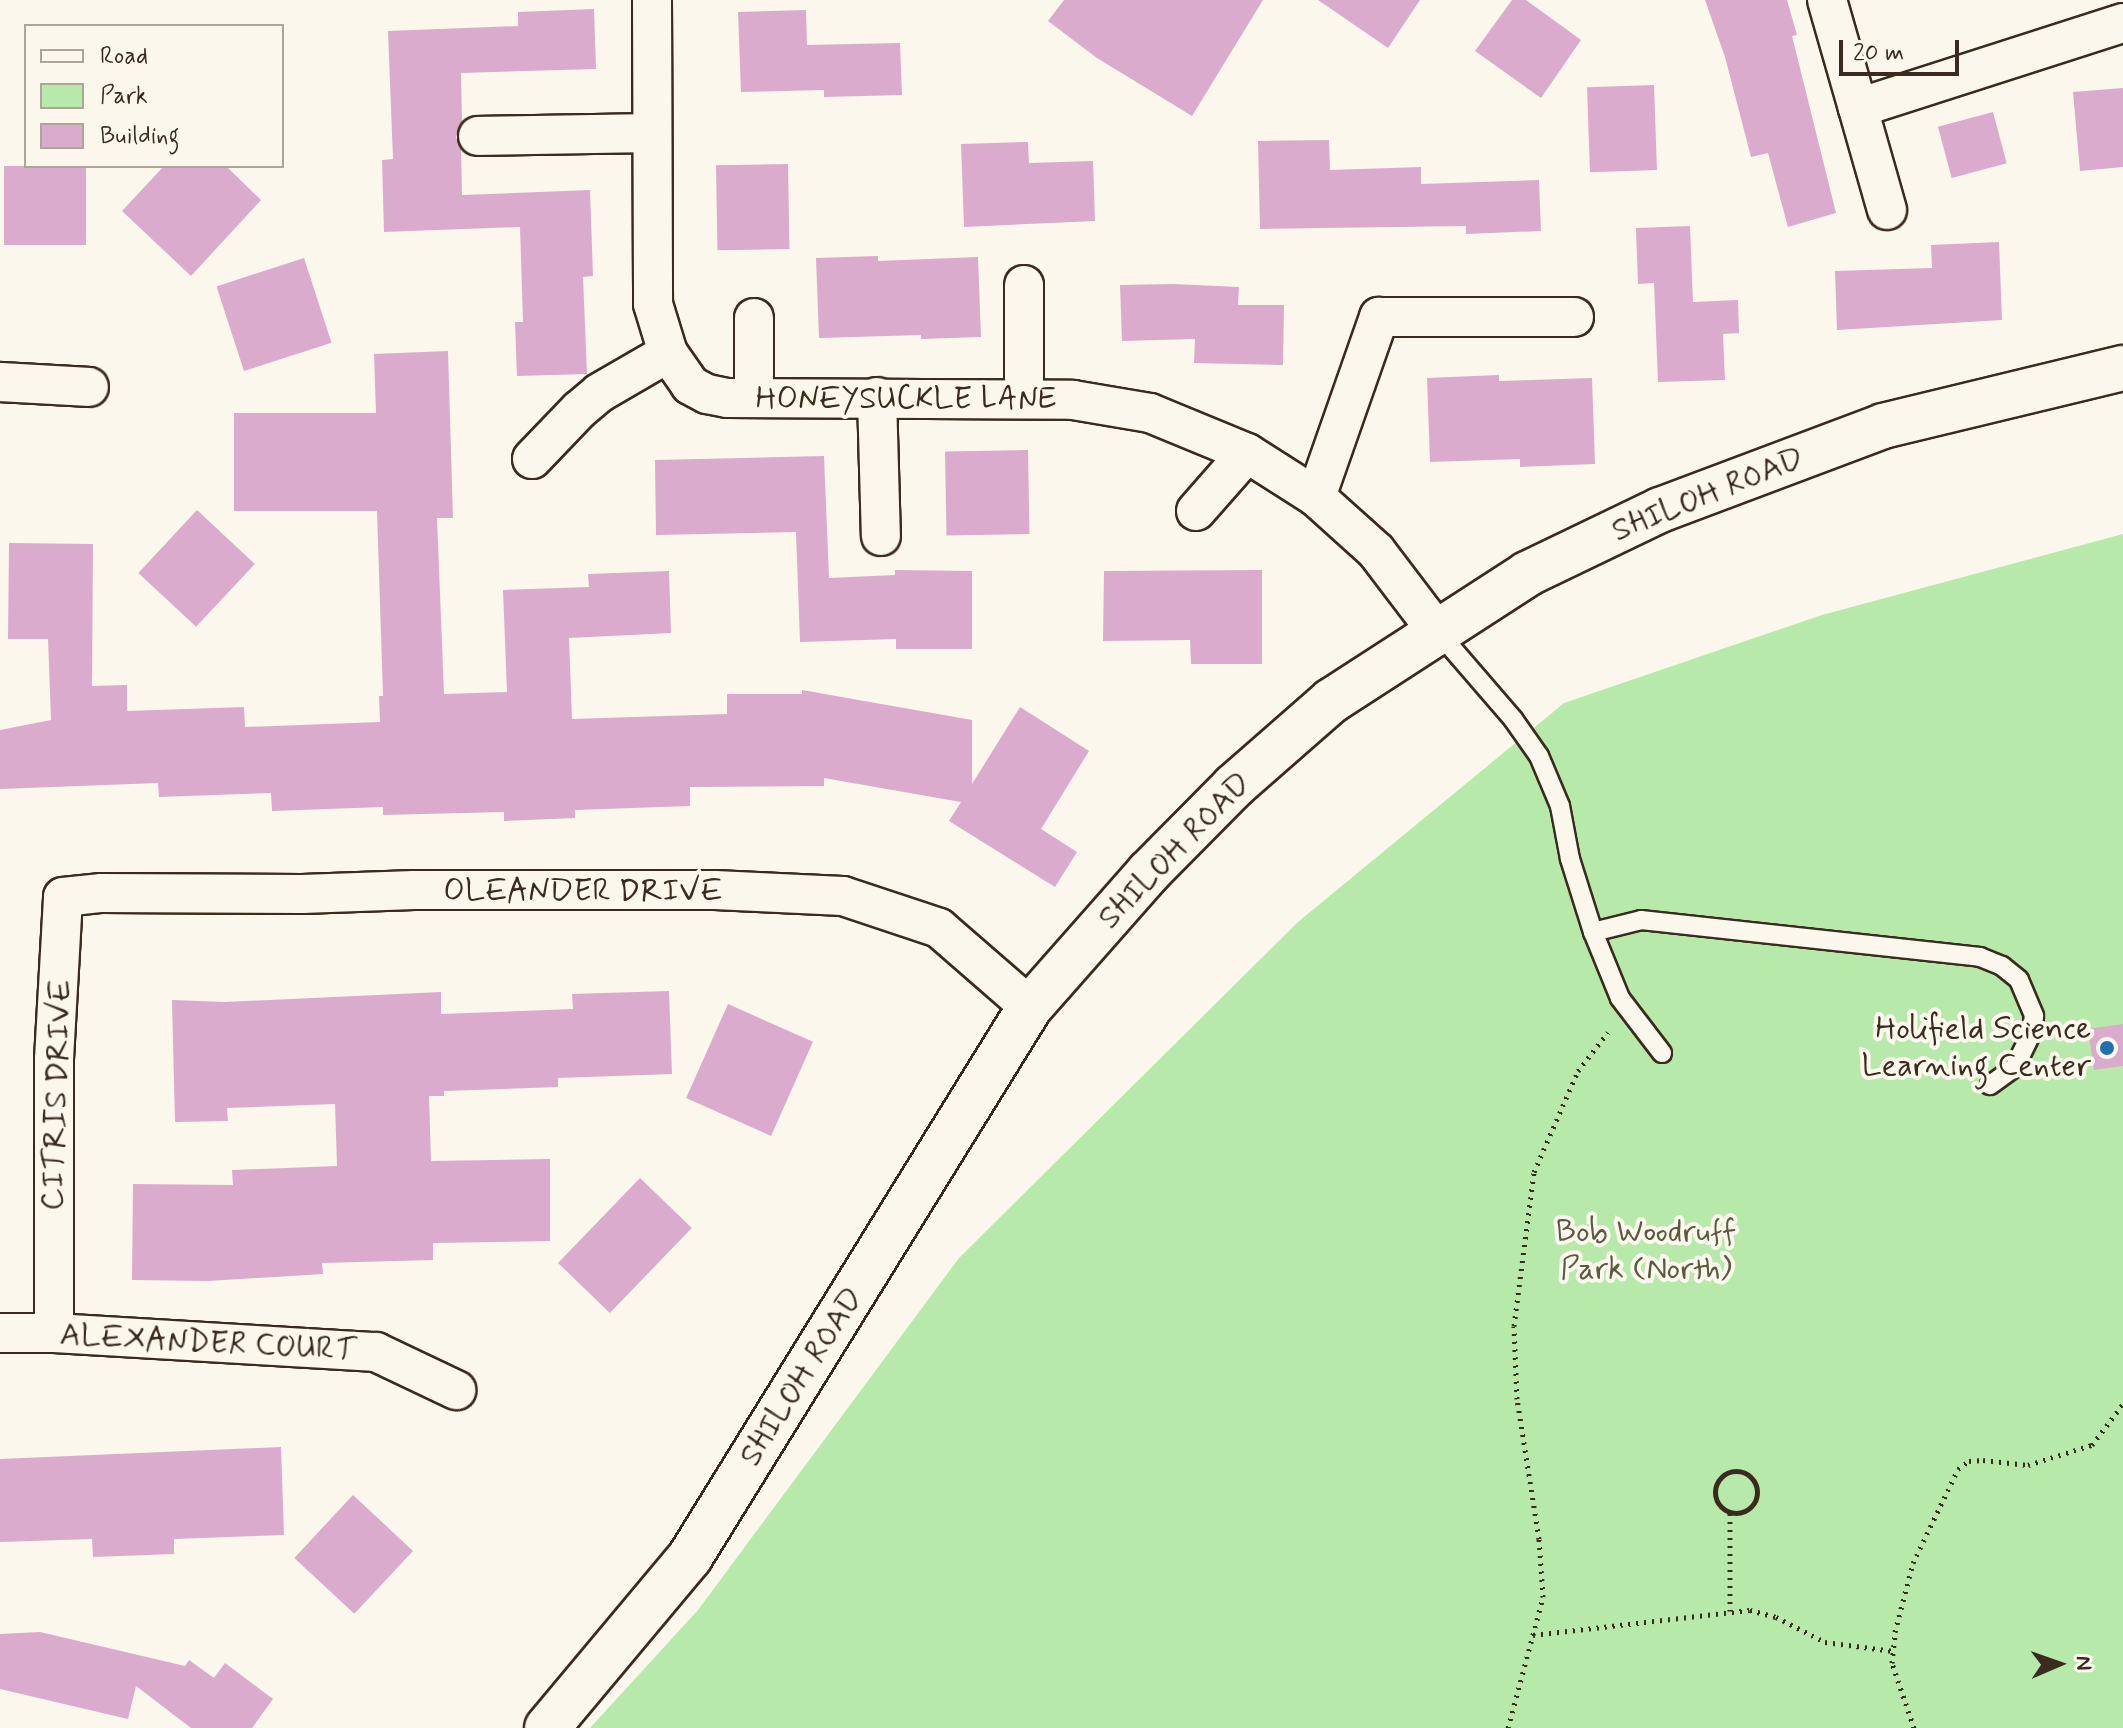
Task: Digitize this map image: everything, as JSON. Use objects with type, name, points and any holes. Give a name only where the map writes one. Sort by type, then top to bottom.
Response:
[{"type":"main road","name":"SHILOH ROAD","points":[[547,1728],[690,1557],[1030,1007],[1149,872],[1234,786],[1331,701],[1436,630],[1527,574],[1660,510],[1883,426],[2123,368]]},
{"type":"street","name":"HONEYSUCKLE LANE","points":[[652,0],[649,133],[653,304],[668,353],[690,385],[707,394],[754,397],[1073,400],[1150,413],[1247,453],[1316,497],[1376,551],[1436,630]]},
{"type":"street","points":[[1827,0],[1887,210]]},
{"type":"street","points":[[1858,108],[2123,23]]},
{"type":"street","points":[[478,136],[649,133]]},
{"type":"street","points":[[1024,285],[1024,398]]},
{"type":"street","points":[[1316,497],[1379,317],[1574,317]]},
{"type":"street","points":[[754,318],[754,397]]},
{"type":"street","points":[[532,459],[599,393],[668,353]]},
{"type":"street","points":[[0,382],[89,387]]},
{"type":"street","points":[[877,397],[881,536]]},
{"type":"street","points":[[1196,511],[1247,453]]},
{"type":"street","name":"OLEANDER DRIVE","points":[[102,893],[715,890],[843,896],[939,928],[1030,1007]]},
{"type":"street","name":"CITRIS DRIVE","points":[[54,1333],[54,1059],[63,897],[102,893]]},
{"type":"street","name":"ALEXANDER COURT","points":[[0,1333],[54,1333],[376,1352],[456,1390]]},
{"type":"lane","points":[[1436,630],[1513,719],[1539,756],[1560,806],[1570,859],[1593,932],[1627,1007],[1662,1053]]},
{"type":"lane","points":[[1593,932],[1641,920],[1980,957],[2002,966],[2019,980],[2034,1016],[2031,1034],[2015,1067],[1990,1085]]},
{"type":"path","points":[[1508,1728],[1543,1597],[1539,1539],[1517,1399],[1514,1326],[1534,1172],[1578,1071],[1627,1007]]},
{"type":"path","points":[[1914,1728],[1894,1671],[1893,1651],[1913,1563],[1958,1469],[1969,1461],[1983,1460],[2028,1465],[2092,1445],[2123,1404]]},
{"type":"path","points":[[1730,1512],[1744,1510],[1754,1502],[1755,1483],[1747,1474],[1727,1473],[1718,1483],[1716,1497],[1730,1512],[1730,1611]]},
{"type":"path","points":[[1533,1635],[1750,1610],[1776,1617],[1825,1642],[1893,1651]]},
{"type":"green space","name":"Bob Woodruff Park (North)","points":[[2123,534],[2123,1728],[590,1728],[698,1610],[959,1258],[1298,922],[1564,703],[1822,615]]},
{"type":"building","points":[[1064,0],[1263,0],[1192,116],[1097,58],[1048,21]]},
{"type":"building","points":[[1318,0],[1420,0],[1388,48]]},
{"type":"building","points":[[1512,0],[1526,0],[1581,40],[1541,98],[1475,51]]},
{"type":"building","points":[[1705,0],[1787,0],[1797,35],[1792,36],[1836,213],[1788,227],[1768,153],[1751,157],[1725,57]]},
{"type":"building","points":[[594,9],[596,69],[461,73],[462,121],[456,137],[461,149],[462,195],[590,190],[593,276],[583,277],[587,374],[517,376],[515,322],[523,322],[520,227],[384,232],[382,160],[393,159],[388,31],[518,26],[518,12]]},
{"type":"building","points":[[806,10],[807,45],[900,43],[902,95],[824,97],[824,90],[741,92],[738,12]]},
{"type":"building","points":[[1654,85],[1657,170],[1590,172],[1587,87]]},
{"type":"building","points":[[2123,88],[2123,167],[2080,171],[2073,92]]},
{"type":"building","points":[[1993,112],[2007,163],[1952,178],[1938,127]]},
{"type":"building","points":[[1329,140],[1330,170],[1421,167],[1421,184],[1539,180],[1541,231],[1466,234],[1466,226],[1260,229],[1258,141]]},
{"type":"building","points":[[1028,142],[1029,163],[1093,161],[1095,221],[964,227],[961,144]]},
{"type":"building","points":[[788,164],[789,249],[717,250],[716,165]]},
{"type":"building","points":[[4,166],[86,168],[86,245],[4,245]]},
{"type":"building","points":[[162,168],[228,168],[261,200],[191,276],[122,211]]},
{"type":"building","points":[[1690,226],[1693,302],[1738,300],[1739,333],[1723,334],[1725,380],[1658,382],[1654,283],[1638,284],[1636,228]]},
{"type":"building","points":[[1999,242],[2002,320],[1837,330],[1835,271],[1932,268],[1931,245]]},
{"type":"building","points":[[878,256],[878,261],[978,257],[981,337],[819,338],[816,258]]},
{"type":"building","points":[[304,258],[332,343],[244,371],[217,286]]},
{"type":"building","points":[[1120,285],[1239,287],[1238,305],[1284,305],[1283,365],[1194,363],[1195,339],[1122,341]]},
{"type":"building","points":[[448,351],[453,518],[437,518],[444,694],[507,692],[503,590],[589,587],[588,574],[669,571],[671,633],[569,638],[572,719],[727,714],[727,694],[802,694],[802,690],[972,720],[972,784],[1020,707],[1089,751],[1041,829],[1077,852],[1055,887],[949,821],[961,802],[824,778],[824,786],[690,787],[690,806],[575,810],[575,818],[504,821],[504,812],[383,815],[383,807],[272,811],[271,793],[159,797],[158,783],[0,789],[0,730],[51,720],[48,639],[8,639],[9,543],[93,544],[92,686],[127,685],[127,711],[244,707],[245,727],[380,722],[379,696],[383,696],[377,511],[234,511],[234,413],[376,413],[374,354]]},
{"type":"building","points":[[1499,375],[1499,381],[1592,378],[1595,464],[1520,467],[1520,459],[1430,462],[1427,378]]},
{"type":"building","points":[[1028,450],[1029,534],[946,535],[945,451]]},
{"type":"building","points":[[824,456],[829,578],[895,575],[895,570],[972,571],[972,649],[896,649],[896,639],[800,642],[796,532],[656,535],[655,460]]},
{"type":"building","points":[[197,510],[255,564],[196,627],[138,573]]},
{"type":"building","points":[[1262,570],[1262,664],[1191,664],[1190,640],[1103,641],[1104,571]]},
{"type":"building","points":[[669,991],[672,1074],[558,1078],[558,1087],[444,1091],[444,1096],[429,1096],[431,1161],[550,1159],[550,1241],[433,1243],[433,1260],[322,1263],[323,1274],[208,1281],[132,1280],[133,1184],[233,1185],[232,1170],[337,1166],[335,1104],[227,1108],[228,1121],[175,1122],[172,1000],[225,1002],[441,992],[441,1014],[573,1009],[572,994]]},
{"type":"building","points":[[728,1004],[813,1042],[771,1136],[686,1098]]},
{"type":"building","name":"Holifield Science Learning Center","points":[[2123,1024],[2123,1066],[2094,1070],[2088,1029]]},
{"type":"building","points":[[640,1178],[692,1228],[610,1313],[558,1263]]},
{"type":"building","points":[[281,1447],[284,1535],[174,1539],[174,1554],[93,1557],[92,1539],[0,1542],[0,1459]]},
{"type":"building","points":[[353,1495],[413,1551],[354,1614],[294,1558]]},
{"type":"building","points":[[40,1632],[185,1666],[189,1660],[214,1678],[225,1663],[273,1699],[252,1728],[191,1728],[136,1686],[128,1719],[0,1689],[0,1634]]},
{"type":"place","name":"Holifield Science Learning Center","points":[[2107,1048]]}]
